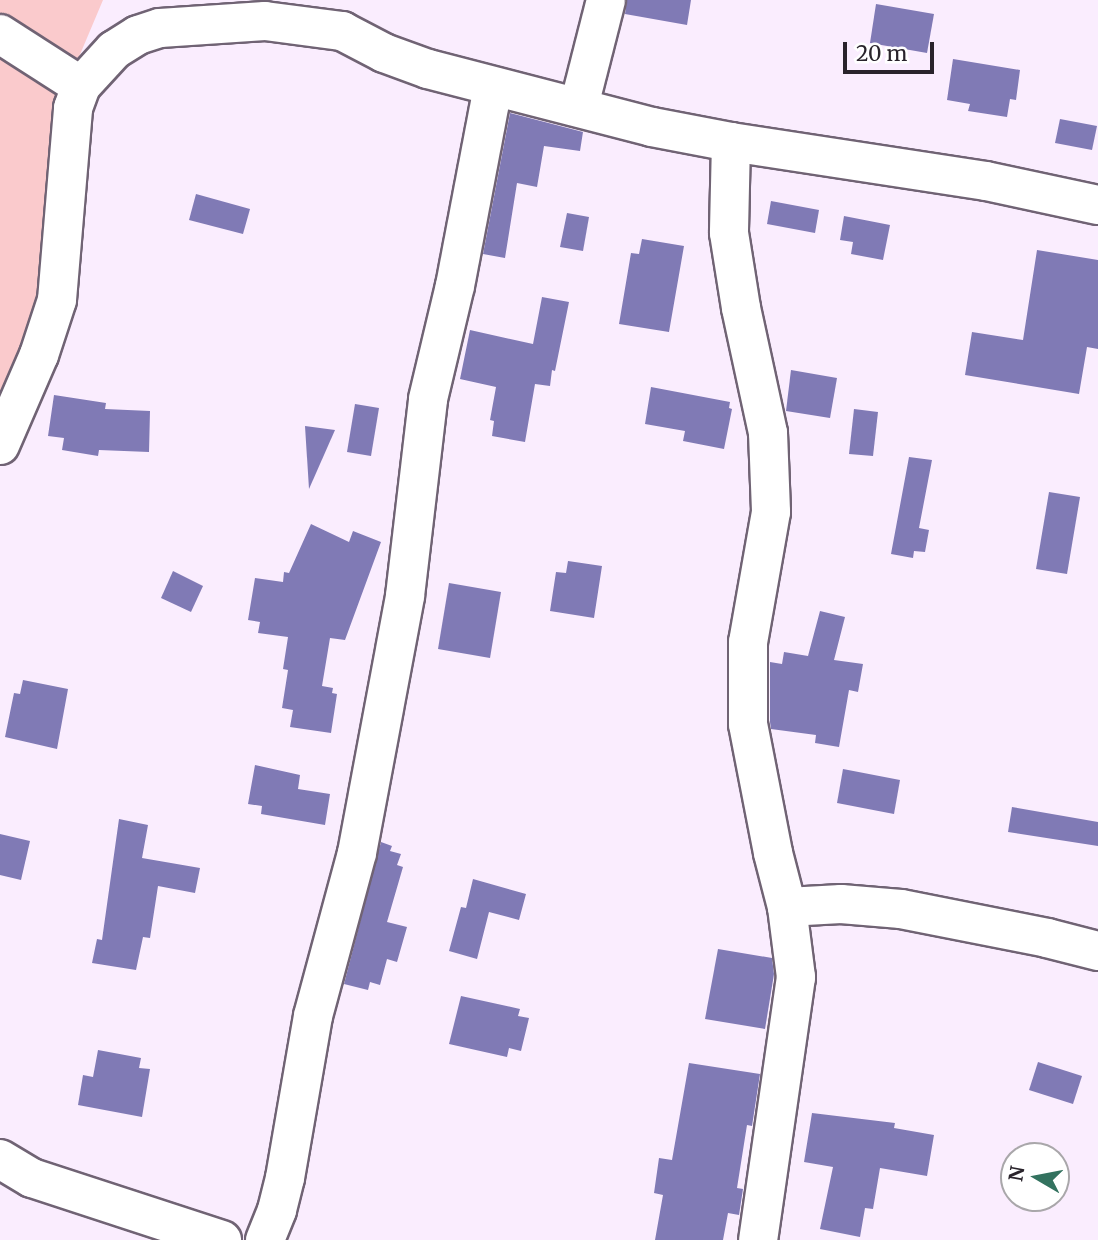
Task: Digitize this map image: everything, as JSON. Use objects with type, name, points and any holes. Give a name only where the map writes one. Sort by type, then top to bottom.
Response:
[{"type":"street","points":[[579,106],[606,0]]},
{"type":"street","points":[[0,445],[38,355],[57,300],[73,108],[81,86],[114,50],[138,35],[160,28],[343,16],[401,60],[493,87],[579,106],[652,127],[731,142],[986,181],[1098,205]]},
{"type":"street","points":[[0,34],[81,86]]},
{"type":"street","points":[[265,1240],[277,1210],[285,1178],[313,1016],[357,853],[405,596],[428,399],[455,286],[493,87]]},
{"type":"street","points":[[731,142],[729,233],[741,308],[768,433],[770,485],[769,523],[748,642],[748,724],[787,907],[796,977],[758,1240]]},
{"type":"street","points":[[787,907],[841,904],[901,909],[1098,951]]},
{"type":"street","points":[[0,1160],[32,1178],[222,1240]]},
{"type":"shaded area","points":[[0,0],[103,0],[76,64],[39,335],[0,443]]},
{"type":"building","points":[[627,0],[691,0],[687,25],[625,14]]},
{"type":"building","points":[[876,4],[934,14],[927,53],[870,43]]},
{"type":"building","points":[[953,59],[1020,70],[1016,100],[1010,99],[1007,117],[968,111],[970,104],[947,100]]},
{"type":"building","points":[[510,113],[583,132],[580,151],[544,146],[537,187],[517,183],[505,258],[483,254]]},
{"type":"building","points":[[1060,119],[1097,126],[1092,150],[1055,143]]},
{"type":"building","points":[[196,194],[250,209],[243,234],[189,220]]},
{"type":"building","points":[[771,201],[819,210],[815,233],[767,224]]},
{"type":"building","points":[[567,213],[589,217],[583,251],[560,247]]},
{"type":"building","points":[[844,216],[890,225],[883,260],[851,254],[853,242],[840,240]]},
{"type":"building","points":[[642,239],[684,246],[669,332],[619,324],[631,253],[639,254]]},
{"type":"building","points":[[1037,250],[1098,260],[1098,349],[1087,347],[1079,394],[965,375],[972,332],[1023,340]]},
{"type":"building","points":[[542,297],[569,302],[550,386],[535,384],[525,442],[492,436],[494,421],[490,420],[496,387],[460,379],[470,330],[533,344]]},
{"type":"building","points":[[791,370],[837,378],[830,418],[786,411]]},
{"type":"building","points":[[651,387],[730,402],[729,408],[732,409],[724,449],[683,441],[685,431],[645,424]]},
{"type":"building","points":[[54,395],[106,403],[105,409],[150,411],[149,452],[99,450],[98,456],[62,450],[64,438],[48,436]]},
{"type":"building","points":[[355,404],[379,408],[371,456],[347,452]]},
{"type":"building","points":[[854,409],[878,412],[873,456],[849,454]]},
{"type":"building","points":[[305,426],[335,430],[309,489]]},
{"type":"building","points":[[909,457],[932,460],[919,528],[929,530],[925,552],[914,551],[913,558],[891,554]]},
{"type":"building","points":[[1049,492],[1080,497],[1067,574],[1036,569]]},
{"type":"building","points":[[311,524],[349,542],[353,531],[381,542],[345,640],[330,638],[322,686],[333,688],[332,693],[337,694],[331,733],[290,727],[293,710],[282,708],[288,670],[283,669],[288,637],[258,633],[260,622],[248,620],[255,578],[283,582],[284,572],[289,573]]},
{"type":"building","points":[[568,561],[602,566],[594,618],[550,611],[556,572],[566,573]]},
{"type":"building","points":[[173,571],[203,586],[191,612],[161,598]]},
{"type":"building","points":[[449,583],[501,592],[490,658],[438,649]]},
{"type":"building","points":[[820,611],[845,617],[834,660],[863,664],[858,692],[849,690],[839,747],[815,743],[816,735],[771,729],[770,722],[770,662],[782,664],[784,652],[808,656]]},
{"type":"building","points":[[23,680],[68,689],[57,749],[5,737],[14,693],[20,694]]},
{"type":"building","points":[[255,765],[300,775],[298,789],[330,794],[325,825],[261,814],[262,806],[248,804]]},
{"type":"building","points":[[843,769],[900,780],[894,814],[837,803]]},
{"type":"building","points":[[1012,807],[1098,822],[1098,846],[1008,832]]},
{"type":"building","points":[[119,819],[148,825],[142,858],[200,868],[195,893],[158,886],[150,938],[143,937],[136,970],[92,963],[97,939],[102,940]]},
{"type":"building","points":[[0,834],[30,841],[21,880],[0,875]]},
{"type":"building","points":[[381,842],[392,846],[390,851],[401,854],[397,865],[403,867],[387,922],[407,927],[397,962],[387,959],[380,985],[370,982],[368,990],[344,984]]},
{"type":"building","points":[[473,879],[526,894],[519,920],[489,912],[477,959],[449,951],[461,907],[466,908]]},
{"type":"building","points":[[718,949],[772,958],[774,974],[765,1029],[705,1019]]},
{"type":"building","points":[[461,996],[520,1009],[518,1016],[529,1018],[521,1051],[509,1048],[507,1057],[449,1044]]},
{"type":"building","points":[[98,1050],[141,1058],[139,1068],[150,1069],[142,1117],[78,1105],[83,1075],[93,1077]]},
{"type":"building","points":[[1038,1062],[1082,1076],[1073,1104],[1029,1090]]},
{"type":"building","points":[[689,1063],[760,1074],[752,1126],[747,1125],[737,1188],[743,1189],[739,1215],[728,1213],[723,1240],[655,1240],[663,1195],[654,1193],[659,1158],[672,1160]]},
{"type":"building","points":[[812,1113],[895,1123],[894,1128],[934,1135],[927,1176],[880,1168],[873,1209],[865,1208],[860,1237],[820,1229],[833,1167],[804,1162]]}]
